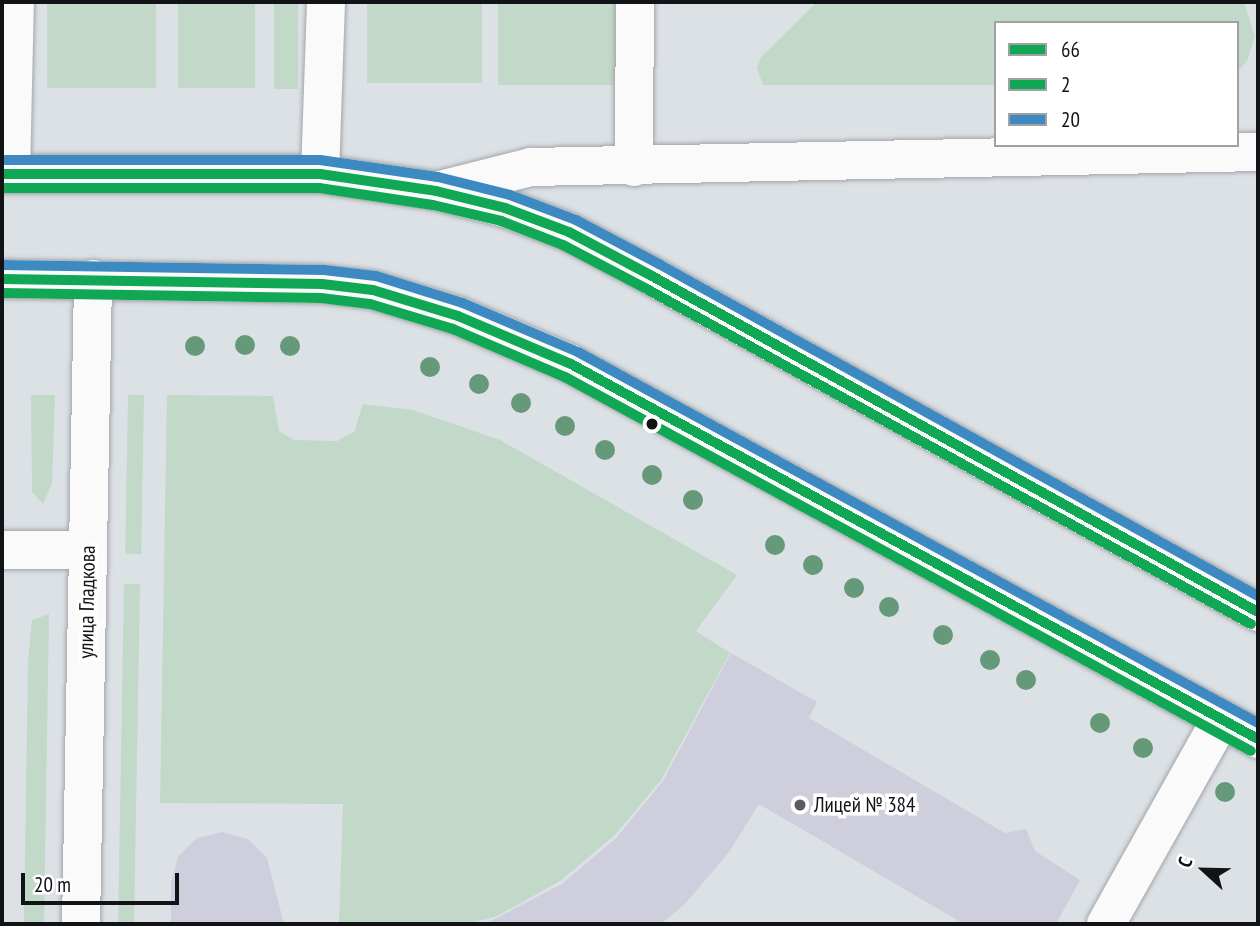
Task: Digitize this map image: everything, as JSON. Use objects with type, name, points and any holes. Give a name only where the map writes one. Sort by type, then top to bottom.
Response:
[{"type":"main road","points":[[15,2],[6,174],[320,174],[436,191],[505,208],[569,232],[1258,612]]},
{"type":"main road","points":[[320,174],[326,2]]},
{"type":"main road","points":[[634,167],[635,2]]},
{"type":"main road","points":[[436,191],[531,167],[634,167],[1258,152]]},
{"type":"main road","points":[[2,279],[322,284],[373,290],[458,316],[571,364],[1258,739]]},
{"type":"main road","name":"улица Гладкова","points":[[81,924],[93,279]]},
{"type":"main road","points":[[2,550],[88,550]]},
{"type":"main road","points":[[1106,924],[1221,719]]},
{"type":"green space","points":[[47,2],[156,2],[156,88],[47,88]]},
{"type":"green space","points":[[178,2],[255,2],[255,88],[178,88]]},
{"type":"green space","points":[[274,2],[298,2],[298,89],[274,89]]},
{"type":"green space","points":[[367,2],[482,2],[482,83],[367,83]]},
{"type":"green space","points":[[498,2],[622,2],[622,85],[498,85]]},
{"type":"green space","points":[[817,2],[1244,2],[1255,37],[1247,61],[1239,70],[1239,21],[994,21],[994,85],[763,85],[757,68],[761,57]]},
{"type":"green space","points":[[31,395],[55,395],[52,483],[43,504],[32,492]]},
{"type":"green space","points":[[128,395],[144,395],[141,554],[125,554]]},
{"type":"green space","points":[[167,395],[273,396],[279,431],[294,440],[337,441],[354,432],[363,404],[413,410],[500,440],[737,575],[696,631],[730,653],[661,780],[615,835],[560,881],[497,916],[468,924],[339,924],[343,804],[160,803]]},
{"type":"green space","points":[[124,584],[140,584],[134,924],[118,924]]},
{"type":"green space","points":[[49,614],[44,924],[24,924],[28,662],[32,620]]},
{"type":"building","name":"Лицей № 384","points":[[731,653],[817,702],[809,718],[1005,833],[1026,829],[1035,851],[1080,880],[1056,924],[964,924],[759,804],[729,852],[685,904],[661,924],[485,924],[562,884],[617,837],[663,781]]},
{"type":"building","points":[[222,832],[248,839],[267,858],[284,924],[171,924],[171,883],[178,857],[197,838]]},
{"type":"transit line","name":"20","points":[[2,160],[320,160],[438,177],[510,195],[576,220],[659,264],[1258,596]]},
{"type":"transit line","name":"66","points":[[2,174],[320,174],[436,191],[505,208],[569,232],[652,276],[1258,612]]},
{"type":"transit line","name":"2","points":[[2,188],[319,188],[433,205],[501,221],[563,245],[645,288],[1251,624]]},
{"type":"transit line","name":"20","points":[[2,265],[324,270],[376,276],[463,303],[578,352],[1258,723]]},
{"type":"transit line","name":"66","points":[[2,279],[322,284],[373,290],[458,316],[571,364],[1258,739]]},
{"type":"transit line","name":"2","points":[[2,293],[321,298],[370,304],[453,329],[565,377],[1251,751]]},
{"type":"place","name":"Лицей № 384","points":[[800,805]]}]
